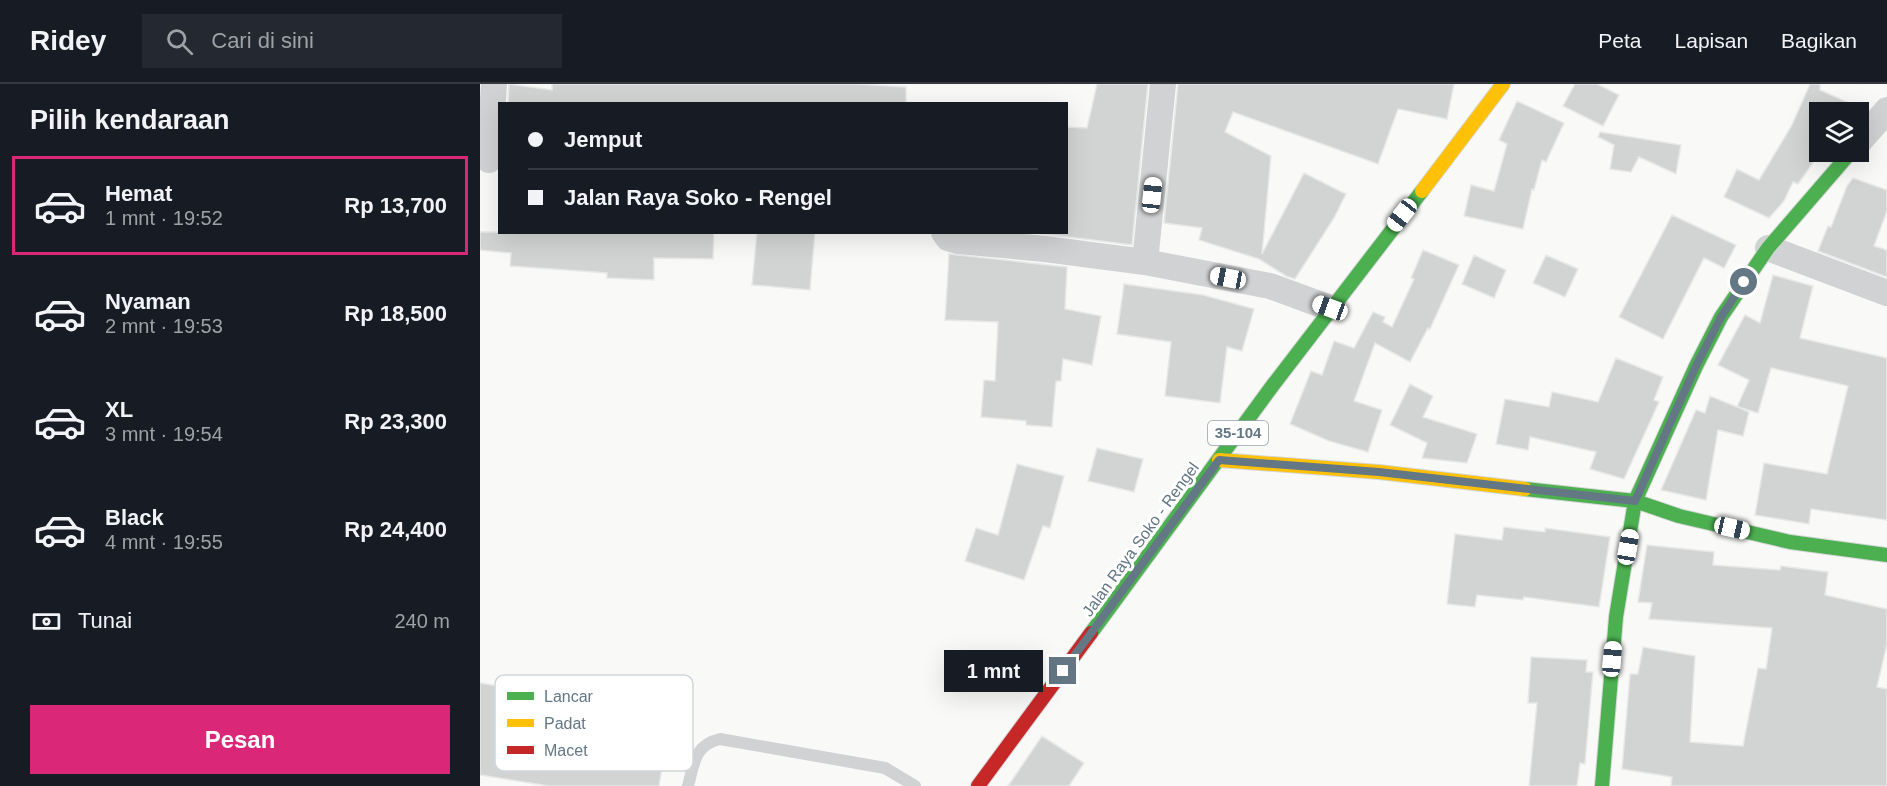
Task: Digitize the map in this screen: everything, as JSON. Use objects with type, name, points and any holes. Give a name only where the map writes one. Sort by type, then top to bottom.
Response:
[{"type":"street","points":[[490,160],[494,84]]},
{"type":"street","points":[[1145,262],[1163,84]]},
{"type":"street","name":"Jalan Raya Soko - Rengel","points":[[978,786],[1330,308],[1503,84]]},
{"type":"street","points":[[1869,130],[1887,110]]},
{"type":"street","points":[[1602,786],[1616,617],[1635,501],[1696,366],[1721,317],[1768,248],[1842,162]]},
{"type":"street","points":[[945,234],[948,238],[958,241],[1046,249],[1145,262],[1270,286],[1330,308]]},
{"type":"street","points":[[1768,248],[1887,293]]},
{"type":"street","points":[[1219,460],[1379,472],[1635,501],[1679,516],[1790,542],[1887,555]]},
{"type":"lane","points":[[693,769],[698,752],[705,744],[720,739],[885,768],[915,786]]},
{"type":"lane","points":[[688,786],[692,771]]},
{"type":"building","points":[[509,84],[552,90],[552,84],[857,84],[906,87],[906,102],[508,102]]},
{"type":"building","points":[[1097,84],[1148,84],[1132,245],[1045,234],[1068,234],[1068,127],[1087,128]]},
{"type":"building","points":[[1178,84],[1454,84],[1447,119],[1398,109],[1378,164],[1233,112],[1225,132],[1271,156],[1262,254],[1304,173],[1346,194],[1334,218],[1295,279],[1259,259],[1199,240],[1202,228],[1164,223]]},
{"type":"building","points":[[1575,84],[1597,84],[1619,95],[1603,126],[1563,106]]},
{"type":"building","points":[[1810,84],[1820,84],[1820,90],[1847,102],[1809,102],[1809,162],[1814,162],[1798,184],[1793,182],[1784,201],[1769,218],[1724,197],[1737,169],[1759,180],[1792,125]]},
{"type":"building","points":[[1517,101],[1564,123],[1546,162],[1542,160],[1534,190],[1532,189],[1523,229],[1464,216],[1471,185],[1494,191],[1507,144],[1499,140]]},
{"type":"building","points":[[1600,132],[1681,145],[1676,174],[1639,157],[1631,172],[1610,169],[1614,145],[1598,137]]},
{"type":"building","points":[[1853,178],[1887,190],[1887,211],[1874,246],[1887,250],[1887,277],[1818,251],[1828,226],[1831,227],[1847,186]]},
{"type":"building","points":[[1672,215],[1736,245],[1724,268],[1704,258],[1663,339],[1619,317]]},
{"type":"building","points":[[480,232],[498,232],[498,234],[714,234],[713,259],[654,258],[654,280],[607,278],[607,273],[510,266],[511,253],[480,250]]},
{"type":"building","points":[[757,234],[815,234],[810,290],[752,285]]},
{"type":"building","points":[[1423,250],[1459,265],[1430,329],[1428,328],[1410,362],[1375,343],[1354,401],[1382,410],[1368,452],[1329,441],[1290,424],[1311,371],[1322,375],[1334,341],[1354,348],[1373,312],[1385,317],[1383,322],[1392,327],[1414,279],[1411,278]]},
{"type":"building","points":[[949,254],[1067,267],[1065,309],[1101,316],[1092,365],[1063,359],[1061,381],[1056,381],[1052,427],[1026,425],[1026,421],[981,417],[984,380],[995,381],[998,322],[945,320]]},
{"type":"building","points":[[1474,255],[1506,270],[1494,298],[1462,284]]},
{"type":"building","points":[[1546,255],[1578,269],[1565,297],[1533,283]]},
{"type":"building","points":[[1773,275],[1813,286],[1800,338],[1887,358],[1887,520],[1811,509],[1809,524],[1755,515],[1764,463],[1827,474],[1848,386],[1771,368],[1758,413],[1738,407],[1749,412],[1743,436],[1718,430],[1706,500],[1661,490],[1696,410],[1705,413],[1710,396],[1737,407],[1749,380],[1718,365],[1745,315],[1760,323]]},
{"type":"building","points":[[1124,284],[1203,295],[1254,309],[1242,351],[1227,347],[1220,403],[1165,396],[1171,342],[1117,334]]},
{"type":"building","points":[[1616,358],[1663,377],[1654,400],[1659,402],[1624,479],[1590,469],[1596,452],[1530,437],[1528,450],[1496,444],[1505,399],[1549,407],[1552,392],[1598,402]]},
{"type":"building","points":[[1410,384],[1433,396],[1423,417],[1477,434],[1467,463],[1422,458],[1427,443],[1390,425]]},
{"type":"building","points":[[1097,448],[1143,459],[1134,492],[1088,481]]},
{"type":"building","points":[[1017,464],[1064,476],[1050,528],[1043,526],[1024,580],[965,561],[976,528],[998,535]]},
{"type":"building","points":[[1504,527],[1545,532],[1545,528],[1610,537],[1599,607],[1524,597],[1523,600],[1477,595],[1475,607],[1447,604],[1455,534],[1502,540]]},
{"type":"building","points":[[1647,545],[1714,552],[1713,565],[1780,570],[1781,566],[1828,572],[1825,595],[1887,609],[1887,644],[1877,687],[1887,689],[1887,786],[1671,786],[1672,777],[1622,769],[1630,674],[1638,674],[1643,647],[1695,656],[1690,742],[1743,746],[1758,668],[1766,669],[1772,628],[1649,619],[1652,603],[1638,602]]},
{"type":"building","points":[[1531,657],[1587,660],[1586,672],[1593,672],[1585,764],[1580,763],[1577,786],[1529,786],[1537,703],[1528,703]]},
{"type":"building","points":[[480,683],[495,685],[495,771],[662,771],[659,786],[549,786],[480,775]]},
{"type":"building","points":[[1042,736],[1084,763],[1069,786],[1008,786]]},
{"type":"traffic: fast","points":[[1602,786],[1616,617],[1635,501],[1696,366],[1721,317],[1768,248],[1842,162]]},
{"type":"traffic: fast","points":[[1091,633],[1273,385],[1422,191]]},
{"type":"traffic: fast","points":[[1525,489],[1635,501],[1679,516],[1790,542],[1887,555]]},
{"type":"traffic: slow","points":[[1422,191],[1503,84]]},
{"type":"traffic: slow","points":[[1219,460],[1379,472],[1525,489]]},
{"type":"traffic: jam","points":[[978,786],[1091,633]]},
{"type":"route","points":[[1063,671],[1219,460],[1379,472],[1635,501],[1696,366],[1721,317],[1744,282]]}]
